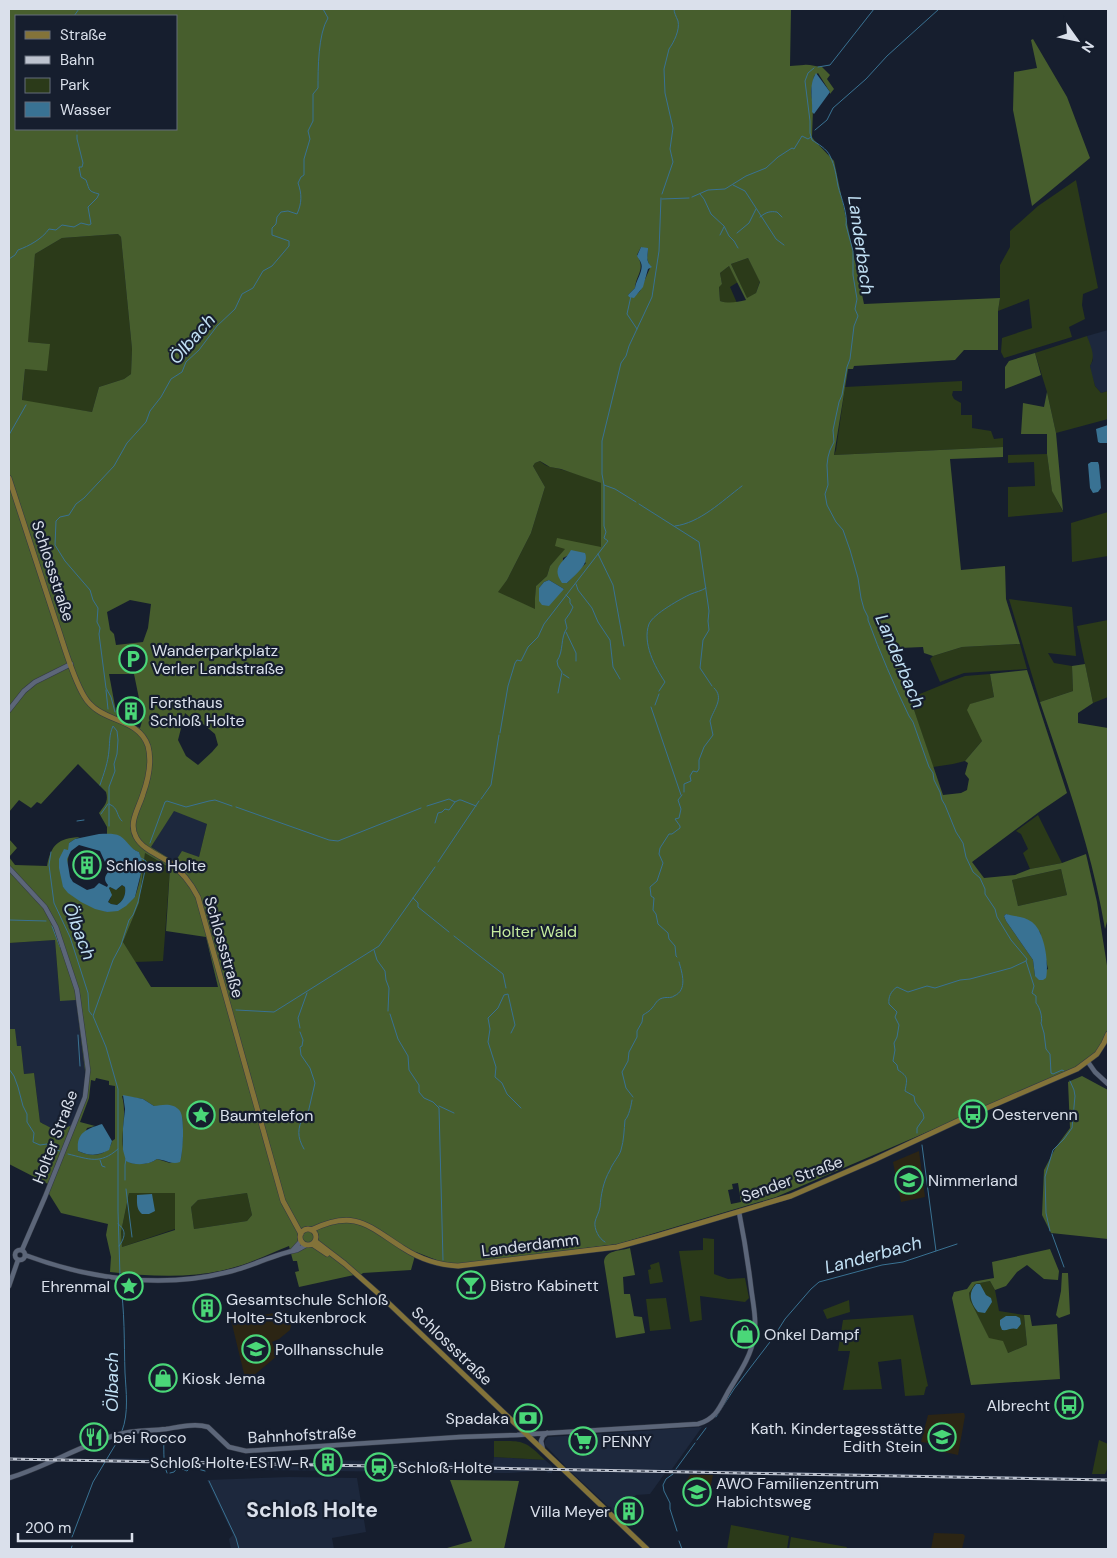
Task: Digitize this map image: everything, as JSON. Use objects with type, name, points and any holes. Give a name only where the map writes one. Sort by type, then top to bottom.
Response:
[{"type":"main road","name":"Schlossstraße","points":[[9,478],[71,664],[84,695],[90,704],[101,713],[136,729],[147,744],[149,756],[147,780],[134,819],[133,831],[138,841],[180,871],[198,896],[283,1202],[303,1237]]},
{"type":"main road","name":"Sender Straße","points":[[739,1212],[814,1187],[917,1139],[1067,1074],[1088,1062],[1104,1043],[1108,1034]]},
{"type":"main road","name":"Landerdamm","points":[[311,1230],[330,1222],[348,1220],[364,1223],[418,1256],[443,1265],[458,1266],[616,1247],[739,1212]]},
{"type":"main road","points":[[316,1234],[311,1230],[303,1237],[313,1243],[316,1234],[330,1222]]},
{"type":"main road","name":"Schlossstraße","points":[[313,1243],[326,1254],[345,1264],[374,1289],[647,1549]]},
{"type":"street","points":[[9,710],[35,682],[71,664]]},
{"type":"street","name":"Holter Straße","points":[[9,868],[45,907],[56,928],[77,990],[88,1070],[85,1097],[22,1250]]},
{"type":"street","points":[[1088,1062],[1094,1072],[1108,1084]]},
{"type":"street","name":"Sender Straße","points":[[525,1434],[698,1424],[709,1420],[716,1413],[748,1357],[754,1337],[755,1315],[739,1212]]},
{"type":"street","points":[[9,1286],[18,1260],[15,1252],[18,1250],[22,1250],[25,1256],[81,1273],[122,1278],[187,1279],[230,1272],[292,1251],[303,1237]]},
{"type":"street","points":[[18,1260],[23,1259],[25,1256]]},
{"type":"street","name":"Bahnhofstraße","points":[[9,1478],[119,1434],[203,1425],[210,1428],[229,1447],[246,1451],[525,1434]]},
{"type":"street","points":[[543,1451],[541,1441],[548,1432]]},
{"type":"shaded area","points":[[1108,330],[1108,391],[1101,393],[1095,386],[1091,373],[1090,366],[1093,360],[1087,336]]},
{"type":"shaded area","points":[[174,810],[207,824],[199,857],[175,862],[151,847]]},
{"type":"shaded area","points":[[55,940],[60,1000],[76,1000],[85,1071],[83,1096],[73,1125],[62,1130],[53,1130],[40,1122],[34,1073],[24,1074],[21,1047],[17,1047],[10,1029],[9,1015],[9,943]]},
{"type":"shaded area","name":"Nimmerland","points":[[919,1151],[925,1197],[901,1202],[893,1162]]},
{"type":"shaded area","name":"Pollhansschule","points":[[288,1311],[290,1330],[272,1342],[277,1356],[246,1382],[231,1320]]},
{"type":"shaded area","name":"Kath. Kindertagesstätte Edith Stein","points":[[964,1413],[958,1455],[935,1450],[935,1444],[921,1442],[928,1415]]},
{"type":"shaded area","points":[[702,1427],[672,1469],[862,1473],[862,1477],[665,1473],[650,1494],[636,1495],[615,1513],[545,1445],[548,1437]]},
{"type":"shaded area","points":[[494,1457],[545,1460],[552,1466],[552,1473],[546,1471],[482,1473],[259,1470],[169,1464],[169,1460],[493,1463]]},
{"type":"shaded area","points":[[111,1458],[162,1459],[162,1463],[111,1463]]},
{"type":"shaded area","points":[[864,1473],[1108,1478],[1108,1481],[864,1477]]},
{"type":"shaded area","name":"AWO Familienzentrum Habichtsweg","points":[[690,1475],[713,1475],[708,1499],[686,1497],[684,1485]]},
{"type":"shaded area","points":[[289,1477],[357,1478],[366,1532],[332,1538],[334,1549],[231,1549],[229,1539],[233,1535],[207,1480]]},
{"type":"shaded area","points":[[934,1533],[963,1534],[965,1536],[962,1549],[931,1549]]},
{"type":"green space","name":"Holter Wald","points":[[9,9],[791,9],[790,66],[822,67],[830,75],[827,79],[834,89],[830,94],[818,73],[814,76],[811,91],[813,109],[812,137],[834,161],[864,304],[1000,298],[998,350],[964,350],[955,360],[854,366],[853,369],[848,369],[834,455],[1003,447],[1003,457],[950,459],[961,570],[1005,566],[1006,599],[1020,644],[962,647],[933,656],[924,653],[923,647],[900,648],[901,665],[910,698],[943,795],[961,793],[967,790],[969,779],[965,774],[968,763],[965,761],[982,741],[967,710],[970,704],[994,697],[990,674],[1027,670],[1067,793],[972,862],[984,878],[1015,875],[1030,869],[1062,863],[1086,854],[1097,902],[1108,972],[1108,1029],[1095,1053],[1076,1068],[776,1197],[618,1244],[457,1264],[444,1263],[416,1252],[411,1270],[363,1273],[358,1277],[354,1275],[299,1287],[295,1272],[299,1271],[297,1261],[293,1261],[289,1246],[259,1259],[213,1272],[169,1276],[110,1272],[111,1257],[106,1235],[108,1224],[61,1213],[46,1189],[48,1184],[9,1164],[9,1015],[10,1029],[15,1029],[17,1046],[21,1046],[24,1074],[34,1073],[40,1122],[56,1129],[63,1129],[72,1125],[83,1096],[85,1071],[76,1000],[60,1001],[55,940],[9,943],[9,857],[15,865],[47,866],[53,848],[57,844],[66,839],[80,837],[69,843],[70,848],[63,887],[107,912],[135,897],[141,875],[139,852],[116,836],[107,834],[107,827],[99,813],[106,801],[106,792],[78,764],[41,804],[37,802],[31,808],[19,800],[9,812]],"holes":[[[118,234],[121,237],[132,349],[131,374],[124,379],[99,387],[92,412],[22,400],[25,369],[47,371],[50,344],[28,342],[35,254],[62,238]],[[641,247],[648,250],[647,258],[650,268],[640,291],[637,294],[628,295],[635,288],[641,268],[637,255]],[[748,258],[760,282],[756,293],[747,298],[731,264]],[[729,266],[746,300],[730,303],[720,301],[719,287],[722,284],[720,273]],[[540,461],[550,467],[601,483],[601,547],[557,538],[555,546],[565,549],[550,566],[547,576],[536,586],[535,609],[498,592],[507,580],[531,533],[545,487],[533,466]],[[569,555],[586,563],[567,583],[562,583],[563,558]],[[549,580],[564,589],[539,601],[539,588],[544,582]],[[130,600],[151,604],[148,628],[143,642],[116,645],[114,634],[110,630],[107,612]],[[131,648],[140,650],[135,669],[126,667]],[[109,674],[134,674],[143,718],[140,728],[117,717]],[[185,713],[195,722],[203,724],[215,734],[218,745],[198,765],[186,756],[178,740]],[[174,811],[207,824],[199,857],[182,851],[175,862],[151,847]],[[145,853],[170,868],[166,931],[206,937],[218,987],[151,987],[123,942],[139,903]],[[1061,869],[1067,895],[1018,906],[1012,880]],[[1006,914],[1040,932],[1048,969],[1035,976],[1033,960],[1004,916]],[[96,1078],[109,1081],[109,1085],[115,1086],[115,1139],[103,1153],[93,1155],[78,1151],[87,1128],[95,1126],[80,1122],[89,1098],[91,1080],[95,1081]],[[122,1096],[143,1099],[154,1106],[182,1117],[181,1158],[170,1163],[157,1159],[148,1163],[130,1163],[123,1148],[124,1109]],[[738,1183],[741,1202],[731,1204],[728,1190],[733,1189],[732,1184]],[[129,1193],[175,1193],[175,1230],[122,1247],[121,1232]],[[247,1193],[252,1215],[247,1221],[194,1229],[191,1207],[198,1200]]]},
{"type":"green space","points":[[1033,39],[1067,97],[1090,158],[1032,206],[1013,110],[1014,72],[1037,68],[1031,40]]},
{"type":"green space","points":[[1076,180],[1098,288],[1083,294],[1082,305],[1085,319],[1069,327],[1072,337],[1004,358],[1001,352],[1002,338],[1032,328],[1029,299],[998,311],[1000,265],[1010,247],[1010,231],[1038,206]]},
{"type":"green space","points":[[118,234],[121,237],[132,349],[131,374],[124,379],[99,387],[92,412],[22,401],[25,369],[49,344],[27,342],[35,254],[62,238]]},
{"type":"green space","points":[[748,258],[760,281],[756,293],[747,299],[731,264]]},
{"type":"green space","points":[[729,266],[738,282],[730,287],[737,303],[720,301],[719,286],[722,284],[720,273]]},
{"type":"green space","points":[[1087,336],[1092,351],[1093,359],[1090,366],[1095,386],[1101,393],[1108,391],[1108,419],[1056,433],[1047,392],[1035,353]]},
{"type":"green space","points":[[1035,353],[1041,375],[1005,389],[1005,367],[1009,361]]},
{"type":"green space","points":[[962,381],[962,391],[953,391],[952,395],[954,399],[961,403],[961,415],[972,415],[972,428],[991,431],[994,439],[1003,438],[1003,447],[834,455],[845,387]]},
{"type":"green space","points":[[1047,392],[1056,433],[1063,511],[1052,491],[1047,454],[1047,434],[1021,434],[1023,403],[1044,407]]},
{"type":"green space","points":[[1047,454],[1052,490],[1063,512],[1008,517],[1008,487],[1035,486],[1034,462],[1008,463],[1008,455]]},
{"type":"green space","points":[[540,461],[548,466],[601,483],[601,547],[566,549],[550,566],[547,576],[536,586],[536,610],[497,592],[507,580],[531,533],[545,487],[533,466]]},
{"type":"green space","points":[[1108,512],[1108,556],[1072,562],[1071,523]]},
{"type":"green space","points":[[1009,599],[1072,607],[1076,656],[1048,653],[1054,663],[1072,666],[1073,691],[1040,702]]},
{"type":"green space","points":[[1108,620],[1108,697],[1093,703],[1077,626]]},
{"type":"green space","points":[[1020,644],[1027,669],[964,673],[940,682],[930,659],[933,656],[962,647]]},
{"type":"green space","points":[[1085,664],[1093,703],[1078,713],[1078,723],[1108,728],[1108,918],[1105,929],[1100,900],[1085,842],[1040,702],[1073,691],[1072,666]]},
{"type":"green space","points":[[990,674],[994,697],[971,704],[982,741],[965,761],[933,767],[910,698],[965,676]]},
{"type":"green space","points":[[1038,815],[1062,863],[1030,869],[1023,853],[1028,849],[1021,834],[1016,831]]},
{"type":"green space","points":[[9,839],[17,848],[9,857]]},
{"type":"green space","points":[[145,853],[170,868],[163,961],[135,962],[123,942],[139,903]]},
{"type":"green space","points":[[1061,869],[1067,895],[1018,906],[1012,880]]},
{"type":"green space","points":[[122,885],[125,887],[125,892],[121,901],[117,905],[108,902],[111,898],[110,887],[118,889]]},
{"type":"green space","points":[[1082,1076],[1108,1090],[1108,1239],[1051,1233],[1042,1215],[1044,1170],[1056,1147],[1070,1128],[1068,1082]]},
{"type":"green space","points":[[129,1193],[175,1193],[175,1229],[122,1247],[121,1232]]},
{"type":"green space","points":[[247,1193],[252,1215],[247,1221],[194,1229],[191,1207],[198,1200]]},
{"type":"green space","points":[[703,1238],[714,1239],[714,1274],[728,1279],[745,1278],[749,1298],[745,1302],[700,1296],[702,1320],[690,1322],[679,1251],[703,1250]]},
{"type":"green space","points":[[630,1248],[635,1275],[623,1277],[624,1294],[630,1294],[634,1316],[642,1317],[645,1333],[616,1338],[604,1262],[610,1253]]},
{"type":"green space","points":[[1050,1249],[1059,1271],[1058,1280],[1044,1279],[1027,1265],[1017,1272],[1006,1286],[995,1290],[990,1281],[975,1284],[969,1293],[970,1300],[989,1338],[1003,1341],[1008,1353],[1027,1345],[1024,1315],[1030,1315],[1032,1326],[1057,1324],[1060,1379],[971,1385],[952,1298],[954,1292],[967,1289],[972,1282],[994,1278],[992,1262]]},
{"type":"green space","points":[[659,1262],[663,1282],[650,1284],[648,1270],[651,1269],[650,1265]]},
{"type":"green space","points":[[1062,1273],[1068,1273],[1070,1314],[1059,1318],[1056,1315],[1061,1291]]},
{"type":"green space","points":[[990,1281],[995,1290],[999,1311],[1024,1315],[1027,1345],[1008,1353],[989,1339],[970,1300],[969,1293],[975,1284]]},
{"type":"green space","points":[[666,1298],[671,1329],[650,1331],[646,1299]]},
{"type":"green space","points":[[849,1300],[850,1312],[827,1319],[823,1310]]},
{"type":"green space","points":[[913,1315],[928,1386],[924,1395],[905,1396],[901,1359],[878,1362],[882,1389],[843,1390],[850,1351],[838,1351],[843,1320]]},
{"type":"green space","points":[[1099,1440],[1108,1444],[1108,1467],[1105,1474],[1092,1474]]},
{"type":"green space","points":[[494,1441],[517,1441],[532,1448],[545,1460],[494,1457]]},
{"type":"green space","points":[[450,1480],[519,1481],[504,1549],[447,1548],[472,1541]]},
{"type":"green space","points":[[731,1525],[789,1536],[787,1549],[727,1549]]},
{"type":"green space","points":[[791,1537],[847,1547],[846,1549],[789,1549]]},
{"type":"water","points":[[816,73],[830,92],[814,114],[812,112],[811,87]]},
{"type":"water","points":[[641,247],[648,248],[648,260],[652,267],[648,269],[643,287],[634,298],[628,295],[635,288],[641,272],[641,262],[637,256]]},
{"type":"water","points":[[1108,425],[1108,443],[1098,442],[1096,429]]},
{"type":"water","points":[[1098,462],[1101,488],[1098,492],[1093,493],[1090,488],[1088,464]]},
{"type":"water","points":[[571,550],[585,553],[585,562],[567,583],[562,583],[558,568]]},
{"type":"water","points":[[549,580],[564,589],[549,606],[542,605],[539,601],[539,588],[544,582]]},
{"type":"water","points":[[99,834],[115,834],[123,838],[133,849],[139,852],[142,869],[135,897],[126,906],[118,911],[107,912],[95,909],[81,902],[63,887],[59,859],[64,849],[68,850],[69,843],[75,839]],"holes":[[[79,845],[100,851],[109,871],[105,878],[107,887],[99,883],[94,888],[87,890],[73,882],[70,877],[67,859],[71,851]],[[122,885],[125,887],[125,892],[121,901],[117,905],[108,902],[112,895],[109,888],[116,890]]]},
{"type":"water","points":[[1006,914],[1029,920],[1040,933],[1045,948],[1047,964],[1046,978],[1043,980],[1039,980],[1035,976],[1033,960],[1006,921],[1004,916]]},
{"type":"water","points":[[123,1095],[143,1099],[154,1106],[171,1105],[180,1111],[183,1121],[183,1136],[180,1162],[172,1163],[157,1159],[150,1163],[138,1164],[126,1161],[123,1150],[125,1109]]},
{"type":"water","points":[[102,1124],[112,1141],[109,1150],[94,1155],[78,1151],[81,1135],[87,1130]]},
{"type":"water","points":[[152,1194],[155,1211],[149,1214],[142,1214],[138,1208],[137,1195]]},
{"type":"water","points":[[976,1284],[980,1284],[986,1295],[991,1298],[992,1302],[985,1313],[978,1312],[972,1302],[971,1295]]},
{"type":"water","points":[[1006,1316],[1020,1318],[1021,1324],[1017,1329],[1002,1330],[1000,1320]]},
{"type":"waterway","points":[[75,15],[79,9]]},
{"type":"waterway","name":"Ölbach","points":[[115,712],[111,697],[106,688],[99,634],[100,628],[97,622],[98,608],[90,590],[65,561],[55,545],[56,521],[60,517],[69,515],[76,504],[114,466],[127,443],[146,422],[150,411],[161,397],[171,379],[182,372],[186,362],[199,350],[217,326],[235,309],[242,294],[253,288],[263,271],[272,266],[289,246],[289,241],[272,235],[272,228],[276,224],[277,217],[281,212],[288,211],[297,214],[301,202],[298,183],[304,175],[304,159],[310,139],[308,131],[313,121],[313,94],[318,88],[320,42],[328,18],[323,9]]},
{"type":"waterway","points":[[662,194],[673,162],[670,149],[673,128],[665,93],[664,69],[669,49],[675,39],[678,28],[674,9]]},
{"type":"waterway","name":"Landerbach","points":[[818,67],[830,65],[874,9]]},
{"type":"waterway","name":"Landerbach","points":[[815,130],[827,120],[833,108],[939,9]]},
{"type":"waterway","name":"Landerbach","points":[[814,68],[808,73],[805,81],[810,133],[812,140],[829,153],[834,167],[853,251],[853,275],[857,299],[855,309],[858,316],[854,326],[850,359],[833,430],[834,442],[828,457],[828,485],[825,494],[827,505],[836,522],[843,530],[858,578],[861,598],[868,620],[893,681],[913,722],[942,800],[963,843],[966,857],[973,872],[980,878],[985,894],[995,909],[997,917],[1011,940],[1027,959],[1011,968],[935,988],[927,986],[908,992],[897,987],[892,992],[889,1004],[897,1012],[895,1017],[899,1025],[894,1043],[893,1061],[897,1065],[898,1070],[906,1077],[905,1091],[914,1096],[915,1102],[923,1113],[924,1118],[917,1128],[917,1133]]},
{"type":"waterway","points":[[9,259],[18,250],[39,239],[49,229],[56,230],[62,225],[74,227],[81,223],[91,224],[88,207],[99,194],[90,190],[86,180],[81,177],[79,167],[82,167],[83,163],[77,135]]},
{"type":"waterway","points":[[692,197],[708,190],[725,189],[746,176],[766,168],[778,157],[792,148],[794,149],[802,136],[808,139],[811,137]]},
{"type":"waterway","points":[[733,185],[745,191],[776,239],[784,245]]},
{"type":"waterway","points":[[700,194],[711,214],[724,226],[738,248]]},
{"type":"waterway","points":[[500,733],[508,686],[515,663],[517,660],[521,661],[528,647],[538,637],[544,624],[608,541],[604,538],[606,532],[604,526],[602,441],[621,363],[626,356],[652,297],[659,251],[661,198]]},
{"type":"waterway","points":[[662,199],[689,198]]},
{"type":"waterway","points":[[737,233],[749,223],[756,209]]},
{"type":"waterway","points":[[760,217],[772,212],[777,212],[782,217]]},
{"type":"waterway","points":[[720,235],[724,227]]},
{"type":"waterway","points":[[631,296],[627,314],[637,329]]},
{"type":"waterway","points":[[9,435],[26,405]]},
{"type":"waterway","points":[[604,485],[615,489],[636,502]]},
{"type":"waterway","points":[[675,526],[693,521],[702,516],[742,486]]},
{"type":"waterway","points":[[639,504],[699,542],[709,611],[709,630],[703,640],[700,668],[712,686]]},
{"type":"waterway","points":[[598,554],[613,585],[624,646]]},
{"type":"waterway","points":[[576,584],[610,640],[613,667],[620,679]]},
{"type":"waterway","points":[[659,691],[665,682],[657,669],[648,647],[647,631],[649,624],[668,607],[706,588]]},
{"type":"waterway","points":[[558,693],[562,672],[557,661],[561,653],[563,636],[567,628],[565,620],[573,607],[566,595]]},
{"type":"waterway","points":[[566,632],[576,653],[576,661]]},
{"type":"waterway","points":[[563,674],[569,678]]},
{"type":"waterway","points":[[684,792],[684,784],[691,781],[690,776],[693,771],[697,772],[699,769],[699,760],[704,747],[713,735],[710,721],[718,700],[717,692],[714,688]]},
{"type":"waterway","name":"Ölbach","points":[[106,690],[108,709]]},
{"type":"waterway","points":[[655,705],[659,694]]},
{"type":"waterway","points":[[651,707],[681,795]]},
{"type":"waterway","name":"Ölbach","points":[[100,785],[108,759],[110,735],[113,726],[117,731],[118,740],[114,764],[115,771],[109,787],[109,804],[116,810],[122,821]]},
{"type":"waterway","points":[[481,799],[491,785],[499,735]]},
{"type":"waterway","points":[[677,957],[675,946],[669,939],[668,933],[658,924],[653,910],[654,898],[651,896],[650,887],[657,881],[663,863],[659,854],[660,848],[669,834],[680,828],[675,819],[679,818],[681,809],[678,800],[682,795]]},
{"type":"waterway","points":[[427,806],[449,799],[455,802],[461,800],[476,806]]},
{"type":"waterway","points":[[150,843],[167,801],[186,807],[215,800],[232,806]]},
{"type":"waterway","points":[[438,862],[479,801]]},
{"type":"waterway","points":[[435,823],[438,813],[445,809],[449,810],[455,802]]},
{"type":"waterway","name":"Ölbach","points":[[101,814],[108,804]]},
{"type":"waterway","name":"Ölbach","points":[[109,804],[109,826]]},
{"type":"waterway","points":[[236,807],[329,840],[338,841],[421,808]]},
{"type":"waterway","name":"Ölbach","points":[[77,821],[84,820]]},
{"type":"waterway","name":"Ölbach","points":[[51,852],[49,865],[54,903],[70,937],[88,993],[89,1011],[92,1015]]},
{"type":"waterway","name":"Ölbach","points":[[120,1276],[118,1089],[106,1047],[93,1016],[113,960],[138,902],[146,866],[146,861],[141,858]]},
{"type":"waterway","points":[[236,1010],[274,1012],[379,946],[435,867]]},
{"type":"waterway","points":[[413,898],[418,903],[418,907],[449,932]]},
{"type":"waterway","points":[[9,920],[46,921]]},
{"type":"waterway","points":[[52,926],[60,947]]},
{"type":"waterway","points":[[454,936],[503,974],[506,988]]},
{"type":"waterway","points":[[374,950],[377,960],[385,971],[389,988],[388,1011]]},
{"type":"waterway","points":[[1026,961],[1034,986],[1032,993],[1036,996],[1036,1003],[1041,1013],[1046,1049],[1050,1054],[1051,1073],[1064,1071]]},
{"type":"waterway","points":[[633,1097],[626,1088],[622,1072],[637,1037],[637,1031],[642,1022],[643,1015],[659,1000],[672,997],[681,990],[683,981],[679,962]]},
{"type":"waterway","points":[[300,1028],[298,1018],[307,993]]},
{"type":"waterway","points":[[511,1033],[515,1025],[508,994],[504,995],[498,1008],[488,1018],[490,1029],[488,1042],[496,1067],[495,1077],[502,1083],[507,1094],[521,1108]]},
{"type":"waterway","points":[[390,1014],[398,1039],[408,1056],[409,1070],[419,1085],[419,1092],[424,1098],[433,1102],[439,1108],[443,1260]]},
{"type":"waterway","points":[[300,1032],[303,1040],[300,1047],[301,1055],[310,1068],[315,1083],[308,1113]]},
{"type":"waterway","points":[[78,1035],[80,1066]]},
{"type":"waterway","points":[[9,1069],[18,1087],[27,1114],[27,1122],[34,1133],[33,1142],[40,1145],[47,1144],[52,1149],[60,1151]]},
{"type":"waterway","points":[[1050,1231],[1046,1213],[1045,1177],[1053,1150],[1072,1128],[1075,1096],[1070,1081]]},
{"type":"waterway","points":[[605,1242],[597,1234],[595,1222],[600,1209],[606,1179],[621,1150],[625,1120],[632,1100]]},
{"type":"waterway","points":[[439,1106],[454,1113]]},
{"type":"waterway","points":[[304,1116],[299,1132],[304,1149]]},
{"type":"waterway","name":"Landerbach","points":[[716,1417],[785,1319],[819,1282],[882,1265],[903,1262],[936,1251],[922,1145]]},
{"type":"waterway","points":[[68,1154],[88,1159],[100,1159],[118,1149]]},
{"type":"waterway","name":"Ölbach","points":[[125,1180],[126,1159]]},
{"type":"waterway","points":[[100,1160],[102,1166],[105,1167]]},
{"type":"waterway","name":"Ölbach","points":[[126,1189],[132,1237]]},
{"type":"waterway","name":"Ölbach","points":[[118,1224],[124,1231],[123,1240],[119,1246]]},
{"type":"waterway","points":[[1052,1234],[1064,1267]]},
{"type":"waterway","points":[[936,1251],[957,1244]]},
{"type":"waterway","name":"Ölbach","points":[[120,1280],[124,1315],[126,1402],[126,1417],[122,1431]]},
{"type":"waterway","name":"Landerbach","points":[[697,1440],[706,1428]]},
{"type":"waterway","points":[[163,1434],[167,1473]]},
{"type":"waterway","name":"Ölbach","points":[[72,1537],[93,1482],[120,1437]]},
{"type":"waterway","name":"Landerbach","points":[[676,1469],[695,1443]]},
{"type":"waterway","points":[[170,1473],[174,1472],[178,1467],[187,1471],[191,1467],[205,1471]]},
{"type":"waterway","name":"Landerbach","points":[[673,1474],[666,1479],[663,1485],[677,1531]]},
{"type":"waterway","points":[[209,1481],[236,1538],[239,1549]]},
{"type":"waterway","name":"Landerbach","points":[[679,1541],[682,1549]]},
{"type":"railway","points":[[9,1459],[1108,1480]]},
{"type":"place","name":"Wanderparkplatz Verler Landstraße","points":[[133,659]]},
{"type":"place","name":"Forsthaus Schloß Holte","points":[[131,711]]},
{"type":"place","name":"Schloss Holte","points":[[87,865]]},
{"type":"place","name":"Oestervenn","points":[[973,1114]]},
{"type":"place","name":"Baumtelefon","points":[[201,1115]]},
{"type":"place","name":"Nimmerland","points":[[909,1180]]},
{"type":"place","name":"Bistro Kabinett","points":[[471,1285]]},
{"type":"place","name":"Ehrenmal","points":[[129,1286]]},
{"type":"place","name":"Gesamtschule Schloß Holte-Stukenbrock","points":[[207,1308]]},
{"type":"place","name":"Onkel Dampf","points":[[745,1334]]},
{"type":"place","name":"Pollhansschule","points":[[256,1349]]},
{"type":"place","name":"Kiosk Jema","points":[[163,1378]]},
{"type":"place","name":"Albrecht","points":[[1069,1405]]},
{"type":"place","name":"Spadaka","points":[[528,1418]]},
{"type":"place","name":"bei Rocco","points":[[94,1437]]},
{"type":"place","name":"Kath. Kindertagesstätte Edith Stein","points":[[942,1437]]},
{"type":"place","name":"PENNY","points":[[583,1441]]},
{"type":"place","name":"Schloß Holte ESTW-R","points":[[328,1462]]},
{"type":"place","name":"Schloß Holte","points":[[379,1467]]},
{"type":"place","name":"AWO Familienzentrum Habichtsweg","points":[[697,1492]]},
{"type":"place","name":"Villa Meyer","points":[[629,1511]]},
{"type":"district","name":"Schloß Holte","points":[[312,1510]]}]
